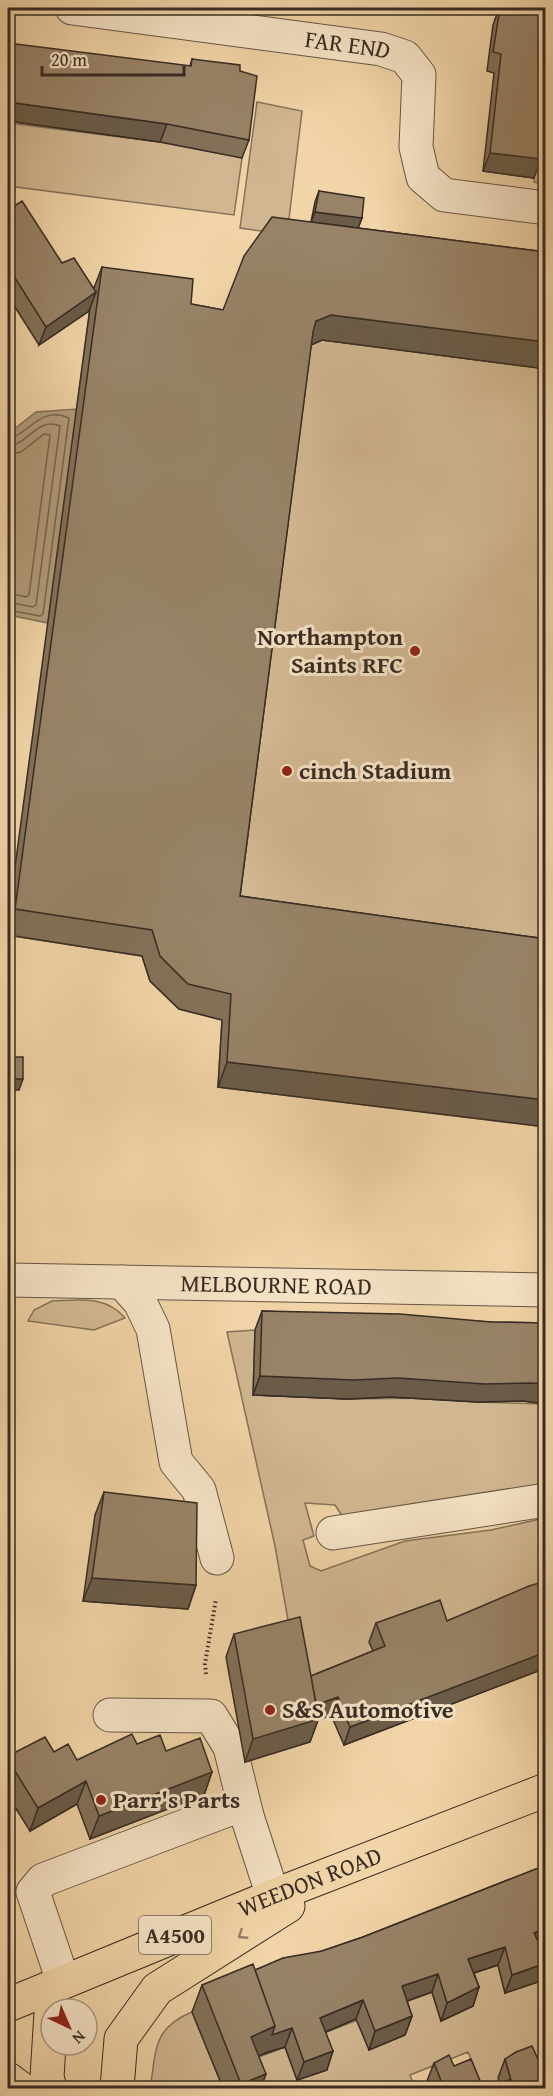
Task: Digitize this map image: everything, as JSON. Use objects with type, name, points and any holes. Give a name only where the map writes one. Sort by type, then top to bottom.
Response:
[{"type":"main road","name":"WEEDON ROAD","points":[[8,2005],[56,1996],[273,1896],[546,1790]]},
{"type":"main road","points":[[117,2088],[121,2040],[157,1989],[345,1869]]},
{"type":"main road","points":[[50,2088],[47,2077],[56,1996]]},
{"type":"main road","points":[[8,2079],[21,2088]]},
{"type":"street","name":"FAR END","points":[[72,8],[381,49],[405,57],[419,75],[416,147],[423,177],[444,195],[546,208]]},
{"type":"street","name":"MELBOURNE ROAD","points":[[8,1280],[546,1290]]},
{"type":"street","points":[[122,1282],[140,1302],[153,1329],[176,1462],[199,1490],[217,1558]]},
{"type":"street","points":[[333,1533],[546,1500]]},
{"type":"street","points":[[110,1715],[211,1716],[230,1747],[247,1816],[273,1896]]},
{"type":"street","points":[[56,1996],[33,1892],[43,1880],[235,1807],[247,1816]]},
{"type":"path","points":[[211,1716],[205,1665],[215,1613],[217,1558]]},
{"type":"shaded area","points":[[545,84],[545,184],[534,182],[534,178]]},
{"type":"shaded area","name":"cinch Stadium","points":[[257,102],[302,111],[287,235],[545,268],[545,1127],[218,1087],[222,1020],[179,1009],[150,981],[142,956],[8,935],[92,292],[214,335],[269,232],[240,228]]},
{"type":"shaded area","points":[[8,123],[160,142],[242,158],[234,215],[8,186]]},
{"type":"shaded area","points":[[52,1301],[101,1302],[118,1311],[125,1318],[94,1330],[28,1321],[34,1310]]},
{"type":"shaded area","points":[[255,1330],[253,1395],[347,1399],[435,1398],[545,1404],[545,1489],[344,1519],[335,1505],[305,1503],[314,1536],[303,1540],[310,1566],[321,1571],[405,1541],[491,1530],[545,1518],[545,1599],[370,1641],[378,1664],[301,1695],[275,1546],[227,1332]]},
{"type":"shaded area","points":[[545,1944],[545,2080],[502,2088],[483,2088],[468,2052],[410,2075],[415,2088],[251,2088],[241,2064],[285,2047],[297,2080],[326,2070],[313,2037],[432,1992],[441,2021],[473,2006],[461,1977],[498,1965],[505,1993],[528,1952]]},
{"type":"shaded area","points":[[192,2012],[223,2088],[153,2088],[151,2083],[156,2049],[164,2032],[171,2024]]},
{"type":"water","points":[[77,409],[48,623],[8,615],[8,434],[36,412]]},
{"type":"building","points":[[500,8],[546,8],[546,121],[541,159],[490,153],[501,54],[493,52]]},
{"type":"building","points":[[8,43],[191,66],[192,59],[240,65],[240,71],[257,76],[249,140],[167,124],[8,102]]},
{"type":"building","points":[[319,191],[364,198],[362,218],[315,212]]},
{"type":"building","points":[[22,201],[62,263],[74,258],[96,292],[46,327],[8,267],[8,210]]},
{"type":"building","points":[[272,217],[546,252],[546,342],[331,315],[316,321],[240,896],[546,939],[546,1100],[227,1062],[231,994],[188,984],[160,956],[152,930],[15,909],[102,267],[193,279],[191,304],[223,310],[244,256]]},
{"type":"building","points":[[8,1057],[23,1057],[23,1079],[8,1079]]},
{"type":"building","points":[[262,1311],[400,1314],[491,1322],[546,1323],[546,1384],[485,1384],[398,1378],[353,1380],[260,1376]]},
{"type":"building","points":[[104,1492],[197,1503],[196,1585],[92,1578]]},
{"type":"building","points":[[546,1581],[546,1652],[350,1727],[338,1697],[316,1705],[311,1676],[385,1646],[376,1623],[440,1600],[447,1621]]},
{"type":"building","name":"S&S Automotive","points":[[300,1617],[319,1719],[253,1739],[234,1634]]},
{"type":"building","points":[[8,1669],[10,1669],[10,1709],[8,1709]]},
{"type":"building","points":[[132,1734],[137,1744],[160,1735],[166,1751],[200,1738],[212,1772],[99,1816],[86,1781],[38,1808],[8,1760],[8,1756],[45,1737],[54,1752],[68,1744],[77,1760]]},
{"type":"building","points":[[546,1865],[546,1928],[534,1933],[546,1958],[546,1963],[512,1975],[505,1947],[468,1959],[479,1987],[447,2003],[438,1974],[402,1986],[412,2016],[375,2031],[363,2000],[320,2018],[333,2051],[304,2062],[292,2028],[272,2035],[275,2026],[255,1970],[283,1958],[322,1951],[363,1937]]},
{"type":"building","points":[[253,1964],[275,2026],[251,2037],[266,2074],[241,2084],[202,1985]]},
{"type":"building","points":[[532,2046],[541,2066],[546,2064],[546,2088],[491,2088],[511,2080],[505,2059]]},
{"type":"building","points":[[449,2055],[454,2066],[471,2059],[483,2088],[444,2088],[434,2063]]},
{"type":"place","name":"Northampton Saints RFC","points":[[415,651]]},
{"type":"place","name":"cinch Stadium","points":[[287,771]]},
{"type":"place","name":"S&S Automotive","points":[[270,1710]]},
{"type":"place","name":"Parr's Parts","points":[[101,1800]]}]
